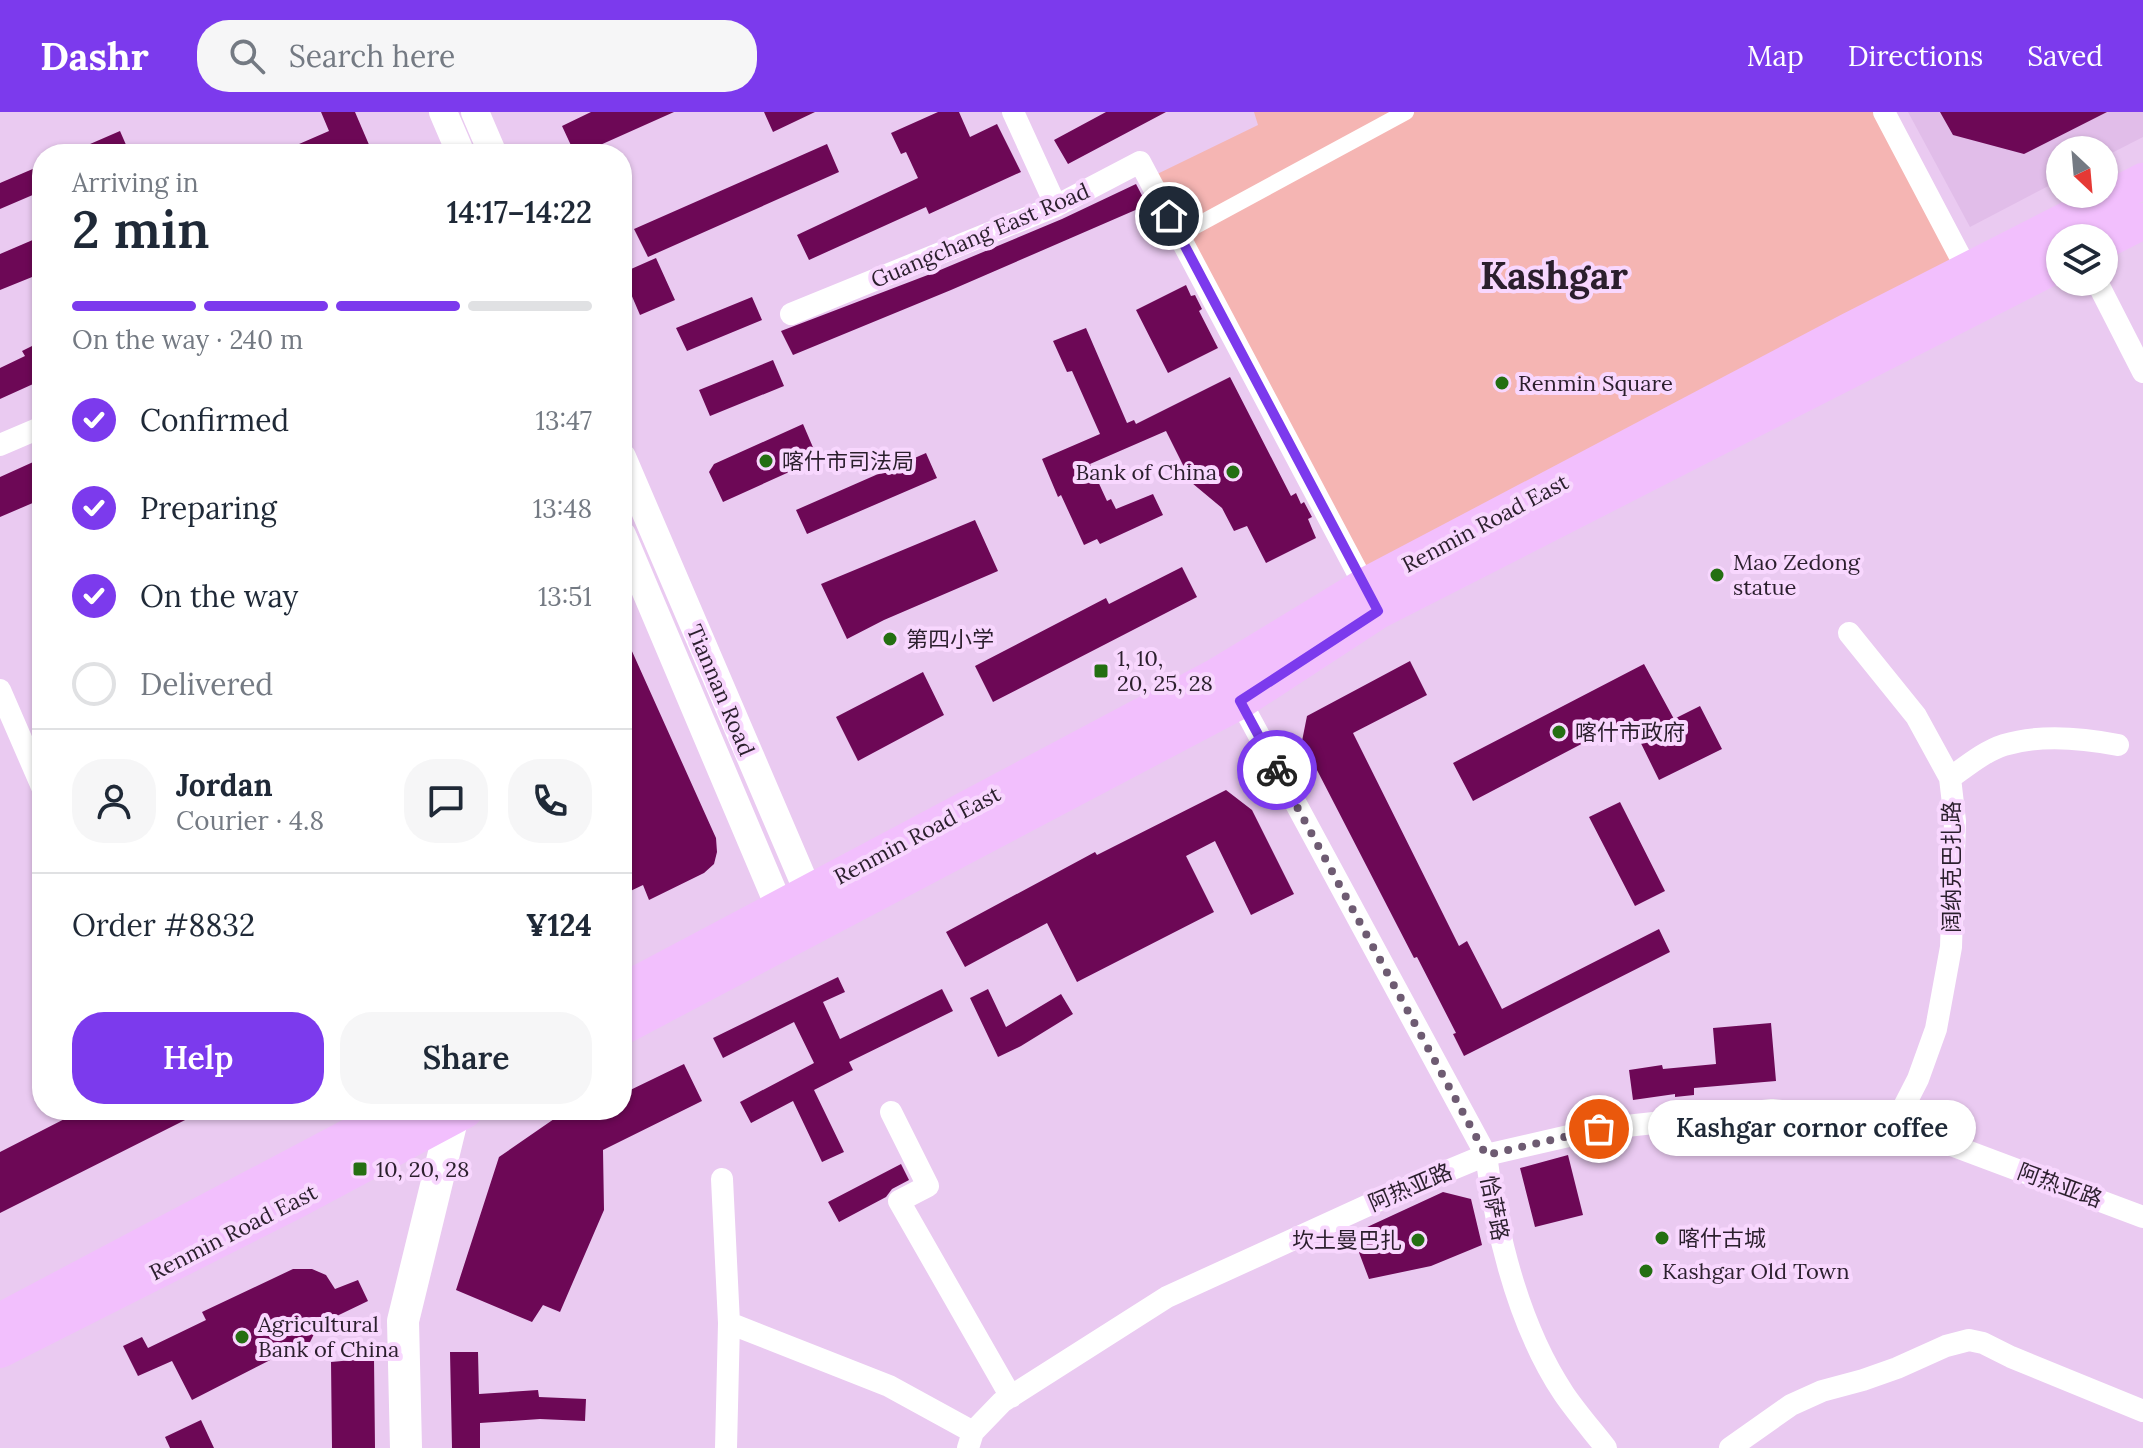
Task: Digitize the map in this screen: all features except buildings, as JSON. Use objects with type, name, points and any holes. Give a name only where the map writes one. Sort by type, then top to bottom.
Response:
[{"type":"main road","name":"Renmin Road East","points":[[632,1021],[800,915],[1232,686],[1372,599],[1967,270],[2143,181]]},
{"type":"main road","points":[[2118,234],[2143,221]]},
{"type":"main road","name":"Renmin Road East","points":[[1372,599],[2046,270]]},
{"type":"main road","name":"Renmin Road East","points":[[632,988],[800,915]]},
{"type":"main road","name":"Renmin Road East","points":[[0,1321],[381,1120]]},
{"type":"main road","name":"Renmin Road East","points":[[0,1350],[289,1204],[446,1120]]},
{"type":"main road","points":[[406,1448],[403,1321],[457,1120]]},
{"type":"street","points":[[443,112],[457,144]]},
{"type":"street","points":[[475,112],[489,144]]},
{"type":"street","points":[[1013,112],[1056,206]]},
{"type":"street","points":[[1179,235],[1406,112]]},
{"type":"street","points":[[1884,112],[1983,303]]},
{"type":"street","name":"Guangchang East Road","points":[[791,314],[1056,206],[1140,162],[1372,599]]},
{"type":"street","points":[[2104,296],[2143,372]]},
{"type":"street","points":[[0,445],[32,431]]},
{"type":"street","name":"Tiannan Road","points":[[632,483],[800,915]]},
{"type":"street","name":"Tiannan Road","points":[[632,556],[800,915]]},
{"type":"street","points":[[1849,633],[1916,716],[1950,778]]},
{"type":"street","name":"恰萨路","points":[[1232,686],[1486,1155],[1505,1259],[1530,1331],[1564,1393],[1606,1448]]},
{"type":"street","points":[[0,690],[32,764]]},
{"type":"street","name":"阔纳克巴扎路","points":[[1895,1124],[1918,1079],[1936,1029],[1951,947],[1955,821],[1950,778],[2003,745],[2037,739],[2088,739],[2118,745]]},
{"type":"street","name":"阿热亚路","points":[[970,1440],[1002,1402],[1167,1297],[1486,1155],[1599,1129],[1772,1110],[1895,1124],[2143,1217]]},
{"type":"street","points":[[891,1112],[928,1186],[899,1201],[1011,1397]]},
{"type":"street","points":[[722,1179],[729,1323],[726,1448]]},
{"type":"street","points":[[729,1323],[889,1386],[970,1440]]},
{"type":"street","points":[[1730,1448],[1791,1405],[1822,1391],[1863,1380],[1946,1346],[1969,1340],[1983,1343],[2143,1411]]},
{"type":"shaded area","points":[[1254,112],[1884,112],[1967,270],[1365,586],[1149,178],[1258,125]]},
{"type":"shaded area","points":[[1908,112],[2143,112],[2143,137],[2118,150],[2118,136],[2046,136],[2046,187],[1970,227]]},
{"type":"way so far","points":[[1277,770],[1486,1155],[1599,1129]]},
{"type":"place","name":"Renmin Square","points":[[1502,383]]},
{"type":"place","name":"喀什市司法局","points":[[766,461]]},
{"type":"place","name":"Bank of China","points":[[1233,472]]},
{"type":"place","name":"Mao Zedong statue","points":[[1717,575]]},
{"type":"place","name":"第四小学","points":[[890,639]]},
{"type":"place","name":"1, 10, 20, 25, 28","points":[[1101,671]]},
{"type":"place","name":"喀什市政府","points":[[1559,732]]},
{"type":"place","name":"Kashgar cornor coffee","points":[[1599,1129]]},
{"type":"place","name":"10, 20, 28","points":[[360,1169]]},
{"type":"place","name":"喀什古城","points":[[1662,1238]]},
{"type":"place","name":"坎土曼巴扎","points":[[1418,1240]]},
{"type":"place","name":"Kashgar Old Town","points":[[1646,1271]]},
{"type":"place","name":"Agricultural Bank of China","points":[[242,1337]]},
{"type":"district","name":"Kashgar","points":[[1554,276]]},
{"type":"route","points":[[1169,216],[1378,611],[1240,701],[1277,770]]}]
